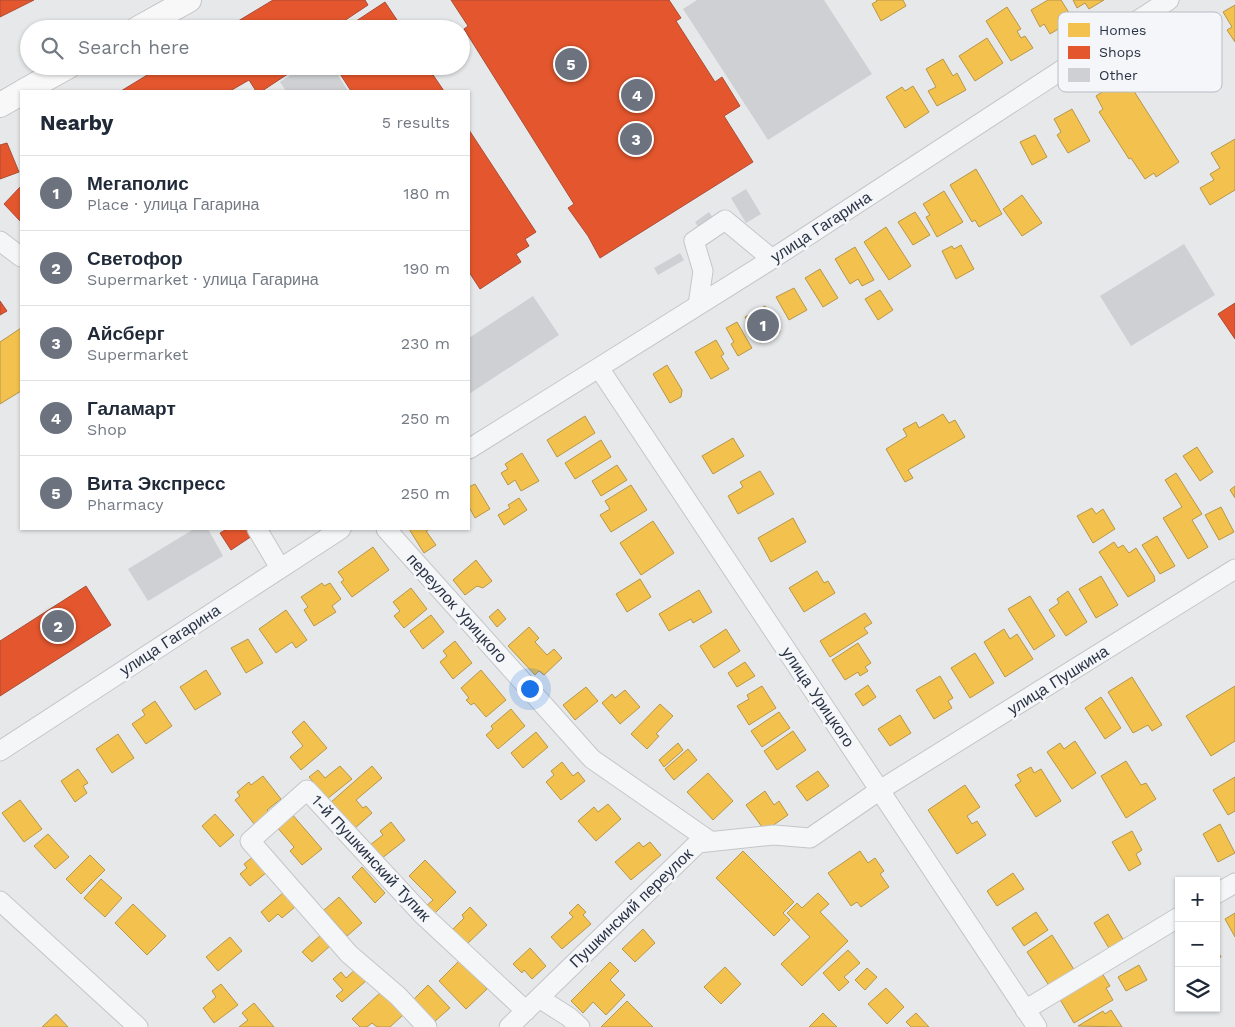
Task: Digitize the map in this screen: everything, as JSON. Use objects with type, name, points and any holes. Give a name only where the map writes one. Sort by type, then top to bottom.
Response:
[{"type":"main road","points":[[153,20],[189,0]]},
{"type":"main road","points":[[27,90],[53,75]]},
{"type":"main road","points":[[0,104],[20,94]]},
{"type":"street","name":"улица Гагарина","points":[[1151,12],[1169,0]]},
{"type":"street","name":"улица Гагарина","points":[[470,448],[772,259],[1058,72]]},
{"type":"street","points":[[698,305],[703,271],[694,241],[725,220],[772,259]]},
{"type":"street","points":[[0,241],[20,256]]},
{"type":"street","name":"улица Урицкого","points":[[599,368],[1037,1027]]},
{"type":"street","points":[[258,530],[280,568]]},
{"type":"street","name":"улица Гагарина","points":[[0,751],[339,530]]},
{"type":"street","name":"переулок Урицкого","points":[[387,530],[592,759],[710,842]]},
{"type":"street","name":"улица Пушкина","points":[[880,790],[1235,569]]},
{"type":"street","name":"1-й Пушкинский Тупик","points":[[427,1027],[398,996],[349,954],[250,841],[307,790],[422,914],[532,1004]]},
{"type":"street","name":"Пушкинский переулок","points":[[509,1027],[698,843],[774,834],[810,838],[880,790]]},
{"type":"street","points":[[1220,892],[1235,883]]},
{"type":"street","points":[[0,901],[138,1027]]},
{"type":"street","points":[[1025,1010],[1175,919]]},
{"type":"street","points":[[532,1004],[569,1018],[580,1027]]},
{"type":"building: Homes","points":[[876,0],[903,0],[906,6],[881,21],[872,4]]},
{"type":"building: Homes","points":[[1048,0],[1061,0],[1068,12],[1058,12],[1058,29],[1050,34],[1044,24],[1040,27],[1031,10]]},
{"type":"building: Homes","points":[[1073,0],[1104,0],[1089,9],[1085,3],[1077,8]]},
{"type":"building: Homes","points":[[1235,5],[1235,42],[1227,30],[1232,27],[1223,12]]},
{"type":"building: Homes","points":[[1007,7],[1021,29],[1017,31],[1021,38],[1025,36],[1033,48],[1011,61],[986,21]]},
{"type":"building: Homes","points":[[987,38],[1003,63],[975,81],[959,56]]},
{"type":"building: Homes","points":[[943,59],[953,76],[957,73],[966,90],[937,106],[928,91],[936,87],[926,69]]},
{"type":"building: Homes","points":[[913,86],[929,112],[905,128],[886,97],[902,87],[905,91]]},
{"type":"building: Homes","points":[[1102,92],[1135,92],[1179,162],[1156,177],[1154,173],[1145,179],[1131,158],[1129,159],[1099,112],[1103,109],[1096,96]]},
{"type":"building: Homes","points":[[1072,109],[1090,141],[1068,153],[1057,135],[1061,132],[1054,119]]},
{"type":"building: Homes","points":[[1035,135],[1047,157],[1032,165],[1020,142]]},
{"type":"building: Homes","points":[[1235,139],[1235,190],[1210,205],[1200,188],[1214,180],[1210,174],[1220,168],[1211,153]]},
{"type":"building: Homes","points":[[976,169],[1002,214],[979,227],[975,220],[972,222],[950,185]]},
{"type":"building: Homes","points":[[944,191],[963,222],[937,237],[926,217],[930,215],[923,204]]},
{"type":"building: Homes","points":[[1022,195],[1042,223],[1022,236],[1003,209]]},
{"type":"building: Homes","points":[[915,212],[930,235],[913,245],[898,222]]},
{"type":"building: Homes","points":[[886,227],[911,266],[889,280],[864,242]]},
{"type":"building: Homes","points":[[961,245],[974,269],[956,279],[942,251],[952,246],[954,249]]},
{"type":"building: Homes","points":[[855,247],[874,280],[862,286],[858,279],[850,284],[835,259]]},
{"type":"building: Homes","points":[[820,269],[838,298],[823,307],[805,278]]},
{"type":"building: Homes","points":[[794,288],[807,310],[789,320],[776,297]]},
{"type":"building: Homes","points":[[880,290],[893,310],[878,320],[865,299]]},
{"type":"building: Homes","points":[[765,306],[780,332],[760,343],[745,317]]},
{"type":"building: Homes","points":[[737,322],[752,348],[738,356],[731,344],[734,342],[726,328]]},
{"type":"building: Homes","points":[[20,329],[20,392],[0,404],[0,342]]},
{"type":"building: Homes","points":[[716,340],[724,354],[721,356],[729,369],[711,379],[695,352]]},
{"type":"building: Homes","points":[[667,365],[682,390],[681,397],[670,403],[653,374]]},
{"type":"building: Homes","points":[[943,414],[949,423],[955,420],[965,437],[908,470],[913,478],[905,482],[886,449],[907,436],[903,429],[916,422],[919,428]]},
{"type":"building: Homes","points":[[585,416],[595,433],[557,457],[547,440]]},
{"type":"building: Homes","points":[[733,438],[744,456],[713,474],[702,456]]},
{"type":"building: Homes","points":[[601,440],[611,457],[575,479],[565,463]]},
{"type":"building: Homes","points":[[1197,447],[1213,472],[1200,481],[1183,456]]},
{"type":"building: Homes","points":[[522,453],[539,481],[521,491],[515,480],[508,485],[501,473],[508,469],[505,464]]},
{"type":"building: Homes","points":[[617,465],[627,480],[601,496],[592,481]]},
{"type":"building: Homes","points":[[760,471],[774,494],[738,514],[728,496],[743,487],[740,482]]},
{"type":"building: Homes","points":[[1176,473],[1202,514],[1192,520],[1208,547],[1188,559],[1163,518],[1182,507],[1165,480]]},
{"type":"building: Homes","points":[[475,484],[490,509],[475,518],[470,509],[470,486]]},
{"type":"building: Homes","points":[[631,485],[647,510],[611,532],[600,515],[610,509],[605,501]]},
{"type":"building: Homes","points":[[1235,486],[1235,498],[1230,490]]},
{"type":"building: Homes","points":[[519,498],[527,510],[504,525],[498,515],[510,508],[508,505]]},
{"type":"building: Homes","points":[[1221,507],[1234,532],[1219,540],[1205,515]]},
{"type":"building: Homes","points":[[1092,508],[1096,514],[1103,509],[1115,529],[1093,543],[1077,516]]},
{"type":"building: Homes","points":[[793,518],[806,542],[771,562],[758,538]]},
{"type":"building: Homes","points":[[653,521],[674,553],[641,575],[620,543]]},
{"type":"building: Homes","points":[[410,530],[428,530],[426,531],[436,545],[424,553]]},
{"type":"building: Homes","points":[[1157,536],[1175,566],[1160,574],[1142,545]]},
{"type":"building: Homes","points":[[1114,542],[1118,548],[1123,545],[1129,553],[1136,548],[1154,576],[1155,581],[1128,597],[1099,552]]},
{"type":"building: Homes","points":[[373,547],[389,570],[352,597],[341,582],[344,580],[338,572]]},
{"type":"building: Homes","points":[[476,560],[492,581],[483,588],[477,586],[465,595],[453,580]]},
{"type":"building: Homes","points":[[817,571],[824,583],[828,581],[835,593],[804,612],[789,588]]},
{"type":"building: Homes","points":[[1101,576],[1118,605],[1096,618],[1079,589]]},
{"type":"building: Homes","points":[[640,579],[651,597],[627,612],[616,594]]},
{"type":"building: Homes","points":[[322,583],[324,586],[330,583],[341,599],[332,606],[336,612],[314,626],[304,610],[308,607],[301,597]]},
{"type":"building: Homes","points":[[411,588],[427,609],[404,628],[394,616],[400,611],[393,602]]},
{"type":"building: Homes","points":[[699,590],[712,612],[693,623],[691,619],[669,631],[659,614]]},
{"type":"building: Homes","points":[[1068,591],[1087,622],[1066,636],[1049,610],[1059,603],[1057,599]]},
{"type":"building: Homes","points":[[1030,596],[1055,636],[1034,650],[1008,609]]},
{"type":"building: Homes","points":[[498,609],[506,619],[497,627],[489,617]]},
{"type":"building: Homes","points":[[286,610],[307,640],[296,648],[292,642],[276,653],[259,629]]},
{"type":"building: Homes","points":[[865,613],[872,623],[864,628],[868,633],[830,657],[820,641]]},
{"type":"building: Homes","points":[[431,615],[444,632],[423,649],[410,631]]},
{"type":"building: Homes","points":[[529,627],[539,638],[535,642],[547,655],[554,649],[562,658],[544,675],[539,671],[535,675],[508,646]]},
{"type":"building: Homes","points":[[726,629],[740,651],[714,668],[700,646]]},
{"type":"building: Homes","points":[[1004,629],[1010,639],[1017,634],[1033,659],[1005,677],[984,642]]},
{"type":"building: Homes","points":[[248,639],[263,663],[246,673],[231,648]]},
{"type":"building: Homes","points":[[455,641],[472,663],[453,679],[440,662],[447,656],[443,651]]},
{"type":"building: Homes","points":[[858,643],[871,663],[865,667],[868,671],[860,676],[858,672],[845,680],[832,660]]},
{"type":"building: Homes","points":[[975,653],[994,683],[970,698],[951,668]]},
{"type":"building: Homes","points":[[745,662],[755,676],[737,687],[728,673]]},
{"type":"building: Homes","points":[[206,670],[221,694],[195,710],[180,687]]},
{"type":"building: Homes","points":[[481,670],[506,700],[486,717],[474,703],[471,705],[466,700],[469,698],[461,688]]},
{"type":"building: Homes","points":[[940,676],[953,698],[948,701],[952,708],[934,719],[916,690]]},
{"type":"building: Homes","points":[[1132,677],[1162,725],[1152,731],[1148,725],[1133,733],[1108,692]]},
{"type":"building: Homes","points":[[868,685],[876,697],[863,706],[855,694]]},
{"type":"building: Homes","points":[[762,686],[776,708],[749,725],[737,706],[749,699],[747,695]]},
{"type":"building: Homes","points":[[1235,686],[1235,741],[1211,756],[1186,716]]},
{"type":"building: Homes","points":[[586,687],[598,701],[575,720],[563,705]]},
{"type":"building: Homes","points":[[625,690],[640,707],[620,724],[602,703],[612,694],[615,698]]},
{"type":"building: Homes","points":[[1101,697],[1121,728],[1105,739],[1085,708]]},
{"type":"building: Homes","points":[[155,701],[172,726],[146,744],[132,724],[145,715],[142,710]]},
{"type":"building: Homes","points":[[660,704],[673,716],[656,734],[659,736],[647,749],[631,734]]},
{"type":"building: Homes","points":[[511,709],[525,726],[498,749],[486,735],[493,729],[491,726]]},
{"type":"building: Homes","points":[[779,712],[790,728],[762,747],[751,731]]},
{"type":"building: Homes","points":[[900,715],[911,733],[890,746],[878,729]]},
{"type":"building: Homes","points":[[304,721],[327,748],[301,770],[290,757],[303,746],[292,732]]},
{"type":"building: Homes","points":[[793,731],[806,750],[777,770],[764,751]]},
{"type":"building: Homes","points":[[536,732],[548,747],[523,768],[511,753]]},
{"type":"building: Homes","points":[[118,734],[134,758],[112,773],[96,749]]},
{"type":"building: Homes","points":[[1075,741],[1096,773],[1072,789],[1047,752],[1060,743],[1064,749]]},
{"type":"building: Homes","points":[[678,743],[683,750],[664,767],[659,760]]},
{"type":"building: Homes","points":[[688,749],[697,760],[674,780],[665,769]]},
{"type":"building: Homes","points":[[1126,761],[1141,785],[1146,783],[1156,799],[1126,818],[1101,776]]},
{"type":"building: Homes","points":[[562,762],[573,776],[578,772],[585,781],[561,800],[546,782],[554,775],[551,771]]},
{"type":"building: Homes","points":[[340,766],[352,779],[327,799],[309,777],[318,770],[325,778]]},
{"type":"building: Homes","points":[[372,766],[382,778],[356,800],[363,808],[366,806],[372,813],[354,829],[330,803]]},
{"type":"building: Homes","points":[[1031,767],[1034,773],[1041,769],[1061,801],[1036,817],[1015,785],[1021,781],[1017,775]]},
{"type":"building: Homes","points":[[78,769],[88,783],[83,786],[87,793],[75,802],[61,781]]},
{"type":"building: Homes","points":[[818,771],[829,786],[807,801],[796,786]]},
{"type":"building: Homes","points":[[708,773],[733,801],[713,820],[687,792]]},
{"type":"building: Homes","points":[[263,776],[281,799],[267,810],[270,813],[255,825],[235,800],[240,796],[237,792],[249,782],[251,785]]},
{"type":"building: Homes","points":[[1235,777],[1235,811],[1228,815],[1213,790]]},
{"type":"building: Homes","points":[[965,785],[980,807],[967,816],[972,824],[977,821],[986,835],[957,854],[928,810]]},
{"type":"building: Homes","points":[[765,791],[774,805],[779,801],[788,815],[765,831],[746,805]]},
{"type":"building: Homes","points":[[20,800],[42,829],[24,842],[2,813]]},
{"type":"building: Homes","points":[[608,804],[621,819],[596,841],[578,821],[594,807],[598,812]]},
{"type":"building: Homes","points":[[291,813],[322,849],[302,865],[290,851],[294,847],[276,826]]},
{"type":"building: Homes","points":[[215,814],[234,835],[220,847],[202,826]]},
{"type":"building: Homes","points":[[391,822],[405,840],[381,859],[370,845],[383,835],[380,831]]},
{"type":"building: Homes","points":[[1220,824],[1235,853],[1218,862],[1203,834]]},
{"type":"building: Homes","points":[[1132,831],[1142,850],[1136,854],[1141,864],[1129,871],[1112,842]]},
{"type":"building: Homes","points":[[48,834],[69,857],[55,869],[34,846]]},
{"type":"building: Homes","points":[[639,842],[643,847],[650,842],[661,855],[631,880],[615,862]]},
{"type":"building: Homes","points":[[743,851],[794,902],[783,913],[790,920],[774,936],[716,878]]},
{"type":"building: Homes","points":[[860,851],[868,863],[875,858],[884,871],[880,874],[889,887],[861,907],[857,902],[851,906],[828,873]]},
{"type":"building: Homes","points":[[90,855],[105,870],[81,894],[66,879]]},
{"type":"building: Homes","points":[[254,856],[267,872],[250,886],[240,874],[247,868],[244,864]]},
{"type":"building: Homes","points":[[425,860],[456,892],[433,915],[425,907],[433,900],[409,876]]},
{"type":"building: Homes","points":[[362,867],[385,893],[375,903],[352,877]]},
{"type":"building: Homes","points":[[1013,873],[1024,889],[997,906],[987,891]]},
{"type":"building: Homes","points":[[101,879],[122,898],[105,917],[84,898]]},
{"type":"building: Homes","points":[[284,892],[296,906],[282,918],[278,914],[269,922],[261,912]]},
{"type":"building: Homes","points":[[818,893],[829,904],[820,912],[848,941],[802,986],[781,964],[810,937],[787,913],[797,903],[802,908]]},
{"type":"building: Homes","points":[[339,897],[362,923],[347,936],[324,910]]},
{"type":"building: Homes","points":[[133,904],[166,936],[147,955],[115,923]]},
{"type":"building: Homes","points":[[578,904],[586,912],[583,915],[591,924],[562,949],[551,937],[573,917],[569,913]]},
{"type":"building: Homes","points":[[470,907],[487,925],[467,944],[453,929],[464,918],[462,915]]},
{"type":"building: Homes","points":[[1036,912],[1048,930],[1024,946],[1012,928]]},
{"type":"building: Homes","points":[[1235,913],[1235,937],[1225,919]]},
{"type":"building: Homes","points":[[1108,914],[1124,941],[1110,950],[1094,923]]},
{"type":"building: Homes","points":[[643,929],[655,943],[635,962],[622,949]]},
{"type":"building: Homes","points":[[322,934],[331,945],[312,962],[302,952]]},
{"type":"building: Homes","points":[[1052,935],[1075,971],[1052,990],[1027,952]]},
{"type":"building: Homes","points":[[230,937],[242,951],[218,971],[206,957]]},
{"type":"building: Homes","points":[[530,948],[546,966],[532,979],[524,970],[522,973],[513,964]]},
{"type":"building: Homes","points":[[848,950],[860,963],[844,977],[849,982],[839,991],[823,973]]},
{"type":"building: Homes","points":[[459,961],[487,989],[466,1009],[439,981]]},
{"type":"building: Homes","points":[[610,962],[619,971],[610,980],[625,995],[606,1015],[593,1002],[583,1013],[571,1001]]},
{"type":"building: Homes","points":[[1139,965],[1147,980],[1126,991],[1118,977]]},
{"type":"building: Homes","points":[[725,967],[741,984],[721,1004],[704,987]]},
{"type":"building: Homes","points":[[357,968],[367,980],[342,1002],[336,996],[343,990],[333,979],[341,972],[346,978]]},
{"type":"building: Homes","points":[[867,968],[877,977],[865,990],[855,980]]},
{"type":"building: Homes","points":[[1100,970],[1110,986],[1106,988],[1113,1000],[1074,1023],[1058,996]]},
{"type":"building: Homes","points":[[221,984],[238,1005],[214,1023],[203,1008],[216,997],[212,991]]},
{"type":"building: Homes","points":[[428,985],[450,1008],[434,1022],[413,1000]]},
{"type":"building: Homes","points":[[886,988],[904,1007],[887,1024],[868,1004]]},
{"type":"building: Homes","points":[[381,992],[403,1015],[390,1027],[377,1027],[372,1023],[367,1027],[360,1027],[352,1019]]},
{"type":"building: Homes","points":[[627,1001],[653,1027],[601,1027]]},
{"type":"building: Homes","points":[[254,1003],[274,1027],[239,1027],[248,1020],[242,1013]]},
{"type":"building: Homes","points":[[1111,1010],[1122,1027],[1078,1026],[1103,1011],[1105,1014]]},
{"type":"building: Homes","points":[[823,1013],[837,1027],[809,1027]]},
{"type":"building: Homes","points":[[916,1013],[929,1027],[911,1027],[906,1022]]},
{"type":"building: Homes","points":[[56,1014],[68,1027],[42,1027]]},
{"type":"building: Shops","points":[[0,0],[34,0],[0,17]]},
{"type":"building: Shops","points":[[273,0],[365,0],[368,5],[346,20],[240,20]]},
{"type":"building: Shops","points":[[451,0],[669,0],[681,18],[676,21],[715,82],[722,77],[740,106],[724,116],[753,162],[600,258],[588,236],[568,208],[574,204],[470,39],[470,20],[464,20]]},
{"type":"building: Shops","points":[[385,2],[397,20],[358,20]]},
{"type":"building: Shops","points":[[147,75],[286,75],[264,90],[255,90],[249,80],[232,90],[123,90]]},
{"type":"building: Shops","points":[[341,75],[433,75],[443,90],[350,90]]},
{"type":"building: Shops","points":[[470,132],[536,232],[525,239],[529,246],[516,254],[521,262],[480,289],[470,274]]},
{"type":"building: Shops","points":[[7,143],[19,172],[0,179],[0,145]]},
{"type":"building: Shops","points":[[20,187],[20,221],[4,204]]},
{"type":"building: Shops","points":[[0,301],[7,311],[0,315]]},
{"type":"building: Shops","points":[[1235,303],[1235,339],[1218,314]]},
{"type":"building: Shops","points":[[225,530],[252,530],[255,534],[231,550],[220,533]]},
{"type":"building: Shops","points":[[86,586],[111,625],[0,696],[0,641]]},
{"type":"building: Other","points":[[697,0],[824,0],[872,74],[768,140],[683,9]]},
{"type":"building: Other","points":[[290,75],[338,75],[347,90],[285,90],[280,82]]},
{"type":"building: Other","points":[[746,189],[761,214],[746,223],[731,198]]},
{"type":"building: Other","points":[[709,212],[716,222],[702,232],[695,222]]},
{"type":"building: Other","points":[[1184,244],[1215,295],[1131,346],[1100,296]]},
{"type":"building: Other","points":[[680,253],[684,260],[658,275],[654,268]]},
{"type":"building: Other","points":[[533,296],[559,335],[470,393],[470,337]]},
{"type":"building: Other","points":[[192,530],[209,530],[223,556],[148,601],[128,569]]},
{"type":"place","name":"Вита Экспресс","points":[[571,64]]},
{"type":"place","name":"Галамарт","points":[[637,95]]},
{"type":"place","name":"Айсберг","points":[[636,139]]},
{"type":"place","name":"Мегаполис","points":[[763,325]]},
{"type":"place","name":"Светофор","points":[[58,626]]}]
